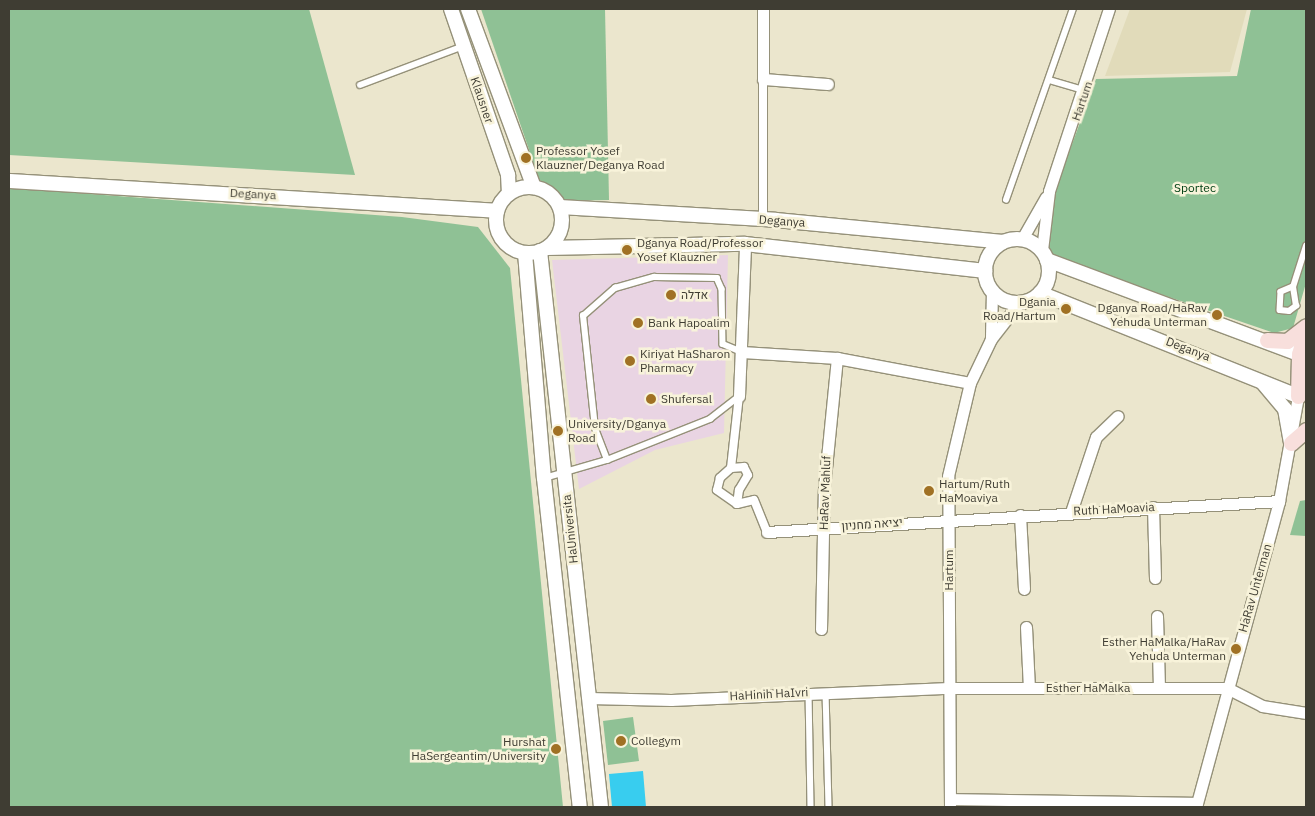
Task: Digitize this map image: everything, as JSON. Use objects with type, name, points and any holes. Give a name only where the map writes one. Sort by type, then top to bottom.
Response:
[{"type":"main road","points":[[1267,340],[1288,341],[1306,328]]},
{"type":"main road","points":[[1303,394],[1303,356],[1306,328]]},
{"type":"main road","points":[[1292,443],[1306,430]]},
{"type":"street","name":"Klausner","points":[[451,9],[509,193]]},
{"type":"street","name":"Klausner","points":[[468,9],[534,187]]},
{"type":"street","points":[[763,9],[763,215]]},
{"type":"street","name":"Hartum","points":[[1022,239],[1049,191],[1086,90],[1109,9]]},
{"type":"street","points":[[763,79],[828,84]]},
{"type":"street","name":"Deganya","points":[[9,181],[497,211]]},
{"type":"street","points":[[534,187],[549,194],[560,207],[561,230],[543,250],[525,253],[510,247],[499,234],[497,211],[509,193],[534,187]]},
{"type":"street","name":"Hartum","points":[[1044,255],[1049,191]]},
{"type":"street","name":"Deganya","points":[[560,207],[776,220],[1003,242]]},
{"type":"street","points":[[1044,255],[1049,274],[1040,293],[1019,303],[1004,300],[992,290],[986,271],[994,249],[1003,242],[1022,239],[1044,255],[1267,340],[1303,356]]},
{"type":"street","points":[[731,468],[742,352],[745,244]]},
{"type":"street","name":"Deganya","points":[[543,250],[745,244],[986,271]]},
{"type":"street","name":"HaUniversita","points":[[543,250],[564,475],[601,807]]},
{"type":"street","name":"HaUniversita","points":[[525,253],[544,478],[580,807]]},
{"type":"street","name":"Hartum","points":[[991,339],[995,309],[992,290]]},
{"type":"street","name":"Deganya","points":[[1040,293],[1303,394]]},
{"type":"street","name":"Hartum","points":[[950,803],[948,476],[970,383],[991,339],[1019,303]]},
{"type":"street","points":[[742,352],[837,358],[970,383]]},
{"type":"street","name":"HaRav Mahluf","points":[[822,629],[824,527],[837,358]]},
{"type":"street","points":[[1249,372],[1277,397],[1289,421],[1292,443]]},
{"type":"street","name":"HaRav Unterman","points":[[1196,805],[1279,501],[1303,394]]},
{"type":"street","points":[[1071,512],[1096,437],[1118,416]]},
{"type":"street","points":[[738,504],[738,490],[748,475],[744,467],[731,468],[720,478],[716,490],[738,504],[754,500],[766,532]]},
{"type":"street","name":"Ruth HaMoavia","points":[[948,519],[1279,501]]},
{"type":"street","points":[[1153,507],[1155,578]]},
{"type":"street","points":[[1020,515],[1024,589]]},
{"type":"street","name":"יציאה מחניון","points":[[766,532],[948,519]]},
{"type":"street","points":[[1157,616],[1159,688]]},
{"type":"street","points":[[1026,627],[1030,688]]},
{"type":"street","name":"HaHinih HaIvri","points":[[589,698],[670,700],[826,691],[949,688]]},
{"type":"street","name":"Esther HaMalka","points":[[949,688],[1227,688]]},
{"type":"street","points":[[1227,688],[1262,706],[1306,713]]},
{"type":"street","points":[[950,803],[1196,805]]},
{"type":"lane","points":[[1006,200],[1074,9]]},
{"type":"lane","points":[[360,85],[464,46]]},
{"type":"lane","points":[[1048,80],[1086,90]]},
{"type":"lane","points":[[1293,288],[1306,246]]},
{"type":"lane","points":[[606,460],[595,428],[584,316],[615,288],[654,277],[708,274],[717,278],[722,289],[723,344],[742,352]]},
{"type":"lane","points":[[544,478],[564,475],[710,419],[739,396]]},
{"type":"lane","points":[[826,691],[829,807]]},
{"type":"lane","points":[[809,692],[811,807]]},
{"type":"shaded area","points":[[1130,9],[1247,9],[1230,72],[1105,76]]},
{"type":"shaded area","points":[[728,255],[724,433],[655,450],[579,489],[552,260]]},
{"type":"green space","points":[[9,9],[309,9],[355,175],[9,155]]},
{"type":"green space","points":[[481,9],[605,9],[609,200],[564,201],[539,179]]},
{"type":"green space","name":"Sportec","points":[[1251,9],[1306,9],[1306,283],[1293,328],[1274,333],[1055,258],[1039,234],[1096,79],[1237,76]]},
{"type":"green space","points":[[9,188],[402,217],[478,227],[510,268],[563,807],[9,807]]},
{"type":"green space","points":[[1306,500],[1306,536],[1290,535],[1300,501]]},
{"type":"green space","name":"Collegym","points":[[633,717],[639,761],[608,765],[603,721]]},
{"type":"water","name":"Collegym","points":[[643,771],[646,807],[612,807],[609,774]]},
{"type":"place","name":"Professor Yosef Klauzner/Deganya Road","points":[[526,158]]},
{"type":"place","name":"Dganya Road/Professor Yosef Klauzner","points":[[627,250]]},
{"type":"place","name":"אדלה","points":[[671,295]]},
{"type":"place","name":"Dgania Road/Hartum","points":[[1066,309]]},
{"type":"place","name":"Dganya Road/HaRav Yehuda Unterman","points":[[1217,315]]},
{"type":"place","name":"Bank Hapoalim","points":[[638,323]]},
{"type":"place","name":"Kiriyat HaSharon Pharmacy","points":[[630,361]]},
{"type":"place","name":"Shufersal","points":[[651,399]]},
{"type":"place","name":"University/Dganya Road","points":[[558,431]]},
{"type":"place","name":"Hartum/Ruth HaMoaviya","points":[[929,491]]},
{"type":"place","name":"Esther HaMalka/HaRav Yehuda Unterman","points":[[1236,649]]},
{"type":"place","name":"Collegym","points":[[621,741]]},
{"type":"place","name":"Hurshat HaSergeantim/University","points":[[556,749]]}]
